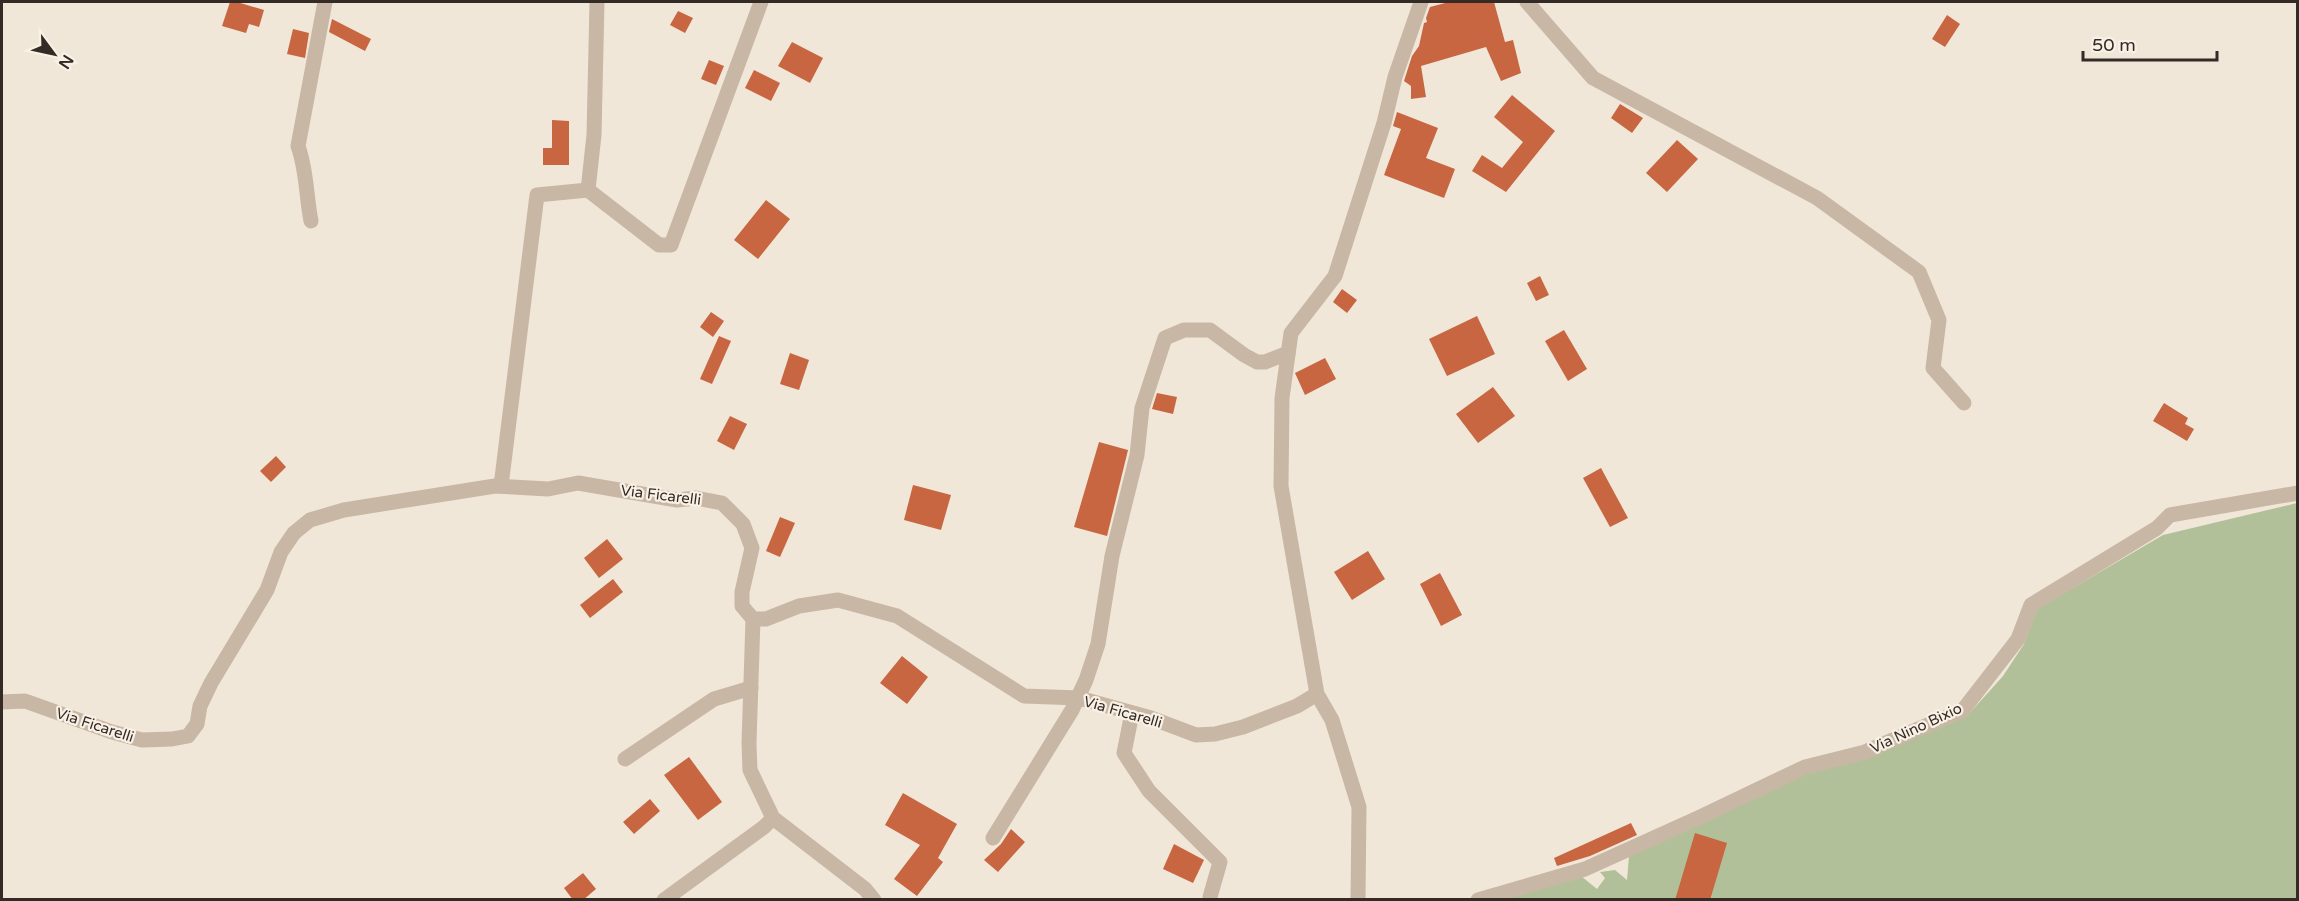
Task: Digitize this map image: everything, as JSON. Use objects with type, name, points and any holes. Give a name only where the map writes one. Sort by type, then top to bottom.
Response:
[{"type":"street","points":[[311,221],[306,193],[306,166],[298,146],[325,2]]},
{"type":"street","points":[[588,190],[594,135],[597,2]]},
{"type":"street","points":[[501,486],[537,195],[588,190],[659,245],[671,245],[762,2]]},
{"type":"street","points":[[1358,900],[1359,807],[1332,720],[1317,694],[1281,486],[1282,398],[1291,333],[1335,276],[1384,123],[1395,77],[1421,2]]},
{"type":"street","points":[[1527,2],[1593,78],[1817,198],[1919,272],[1940,320],[1933,368],[1964,403]]},
{"type":"street","points":[[993,838],[1079,698],[1098,644],[1112,556],[1137,455],[1142,408],[1165,338],[1184,330],[1210,330],[1257,362],[1265,362],[1288,353]]},
{"type":"street","name":"Via Ficarelli","points":[[2,702],[24,701],[112,732],[142,740],[172,739],[188,735],[197,724],[200,706],[211,683],[267,591],[281,552],[294,533],[310,520],[344,510],[501,486],[548,489],[578,483],[677,500],[696,498],[722,503],[742,524],[752,548],[742,592],[742,606],[753,620],[766,619],[799,606],[838,600],[897,616],[1024,696],[1079,698],[1196,735],[1215,734],[1243,727],[1298,706],[1317,694]]},
{"type":"street","name":"Via Nino Bixio","points":[[1478,900],[1585,869],[1700,818],[1805,767],[1865,752],[1963,710],[2018,639],[2031,605],[2157,528],[2170,515],[2298,493]]},
{"type":"street","points":[[753,620],[750,770],[773,818],[865,889],[874,900]]},
{"type":"street","points":[[625,759],[714,699],[751,688]]},
{"type":"street","points":[[1132,713],[1124,753],[1149,791],[1220,862],[1210,897]]},
{"type":"street","points":[[664,900],[773,818]]},
{"type":"green space","points":[[2297,503],[2297,899],[1499,900],[1581,876],[1597,889],[1605,878],[1600,872],[1615,870],[1627,880],[1629,856],[1805,773],[1967,716],[2003,676],[2024,644],[2037,609],[2163,535]]},
{"type":"building","points":[[230,2],[264,10],[259,27],[249,24],[246,33],[222,26]]},
{"type":"building","points":[[1449,2],[1494,2],[1505,42],[1513,40],[1521,73],[1501,81],[1486,47],[1421,66],[1426,97],[1411,99],[1411,86],[1404,81],[1412,56],[1419,46],[1430,7]]},
{"type":"building","points":[[678,11],[693,18],[685,33],[670,25]]},
{"type":"building","points":[[1947,15],[1960,24],[1945,47],[1932,39]]},
{"type":"building","points":[[332,19],[371,39],[365,51],[329,32]]},
{"type":"building","points":[[293,29],[309,33],[305,58],[287,54]]},
{"type":"building","points":[[792,42],[823,58],[810,83],[778,66]]},
{"type":"building","points":[[709,60],[724,66],[716,85],[701,79]]},
{"type":"building","points":[[754,70],[780,83],[771,101],[745,88]]},
{"type":"building","points":[[1512,95],[1555,131],[1506,192],[1472,171],[1482,155],[1502,168],[1523,142],[1494,117]]},
{"type":"building","points":[[1620,104],[1643,118],[1632,133],[1611,118]]},
{"type":"building","points":[[1397,112],[1438,128],[1426,158],[1455,169],[1444,198],[1384,175],[1401,129],[1393,126]]},
{"type":"building","points":[[552,120],[569,121],[569,165],[543,165],[543,148],[552,148]]},
{"type":"building","points":[[1677,140],[1698,159],[1667,192],[1646,173]]},
{"type":"building","points":[[766,200],[790,219],[758,259],[734,240]]},
{"type":"building","points":[[1540,276],[1549,295],[1536,301],[1527,283]]},
{"type":"building","points":[[1342,289],[1357,300],[1347,313],[1333,302]]},
{"type":"building","points":[[711,312],[724,321],[713,337],[700,327]]},
{"type":"building","points":[[1477,316],[1495,354],[1447,376],[1429,339]]},
{"type":"building","points":[[1564,330],[1587,369],[1568,381],[1545,341]]},
{"type":"building","points":[[719,336],[731,341],[712,384],[700,379]]},
{"type":"building","points":[[790,353],[809,360],[799,390],[780,384]]},
{"type":"building","points":[[1325,358],[1336,379],[1305,395],[1295,373]]},
{"type":"building","points":[[1493,387],[1515,416],[1478,443],[1456,414]]},
{"type":"building","points":[[1157,393],[1177,397],[1173,414],[1152,409]]},
{"type":"building","points":[[2164,403],[2188,418],[2185,424],[2194,429],[2187,441],[2153,421]]},
{"type":"building","points":[[730,416],[747,424],[734,450],[717,441]]},
{"type":"building","points":[[1099,442],[1128,450],[1107,536],[1074,527]]},
{"type":"building","points":[[276,456],[286,467],[271,482],[260,471]]},
{"type":"building","points":[[1601,468],[1628,518],[1610,527],[1583,478]]},
{"type":"building","points":[[913,485],[951,495],[941,530],[904,520]]},
{"type":"building","points":[[780,517],[795,523],[780,557],[766,551]]},
{"type":"building","points":[[607,539],[623,559],[599,578],[584,558]]},
{"type":"building","points":[[1368,551],[1385,579],[1352,600],[1334,572]]},
{"type":"building","points":[[1440,573],[1462,615],[1441,626],[1420,584]]},
{"type":"building","points":[[613,579],[623,592],[590,618],[580,605]]},
{"type":"building","points":[[902,656],[928,677],[907,704],[880,683]]},
{"type":"building","points":[[689,757],[722,802],[698,820],[664,775]]},
{"type":"building","points":[[903,793],[957,824],[938,858],[943,862],[917,896],[894,879],[920,845],[885,825]]},
{"type":"building","points":[[650,799],[660,811],[634,834],[623,822]]},
{"type":"building","points":[[1631,823],[1637,835],[1590,856],[1557,866],[1554,858]]},
{"type":"building","points":[[1011,829],[1025,842],[998,872],[984,860],[1001,844]]},
{"type":"building","points":[[1695,833],[1727,843],[1710,900],[1675,900]]},
{"type":"building","points":[[1174,844],[1204,860],[1193,883],[1163,869]]},
{"type":"building","points":[[583,873],[596,889],[583,900],[573,900],[564,888]]}]
